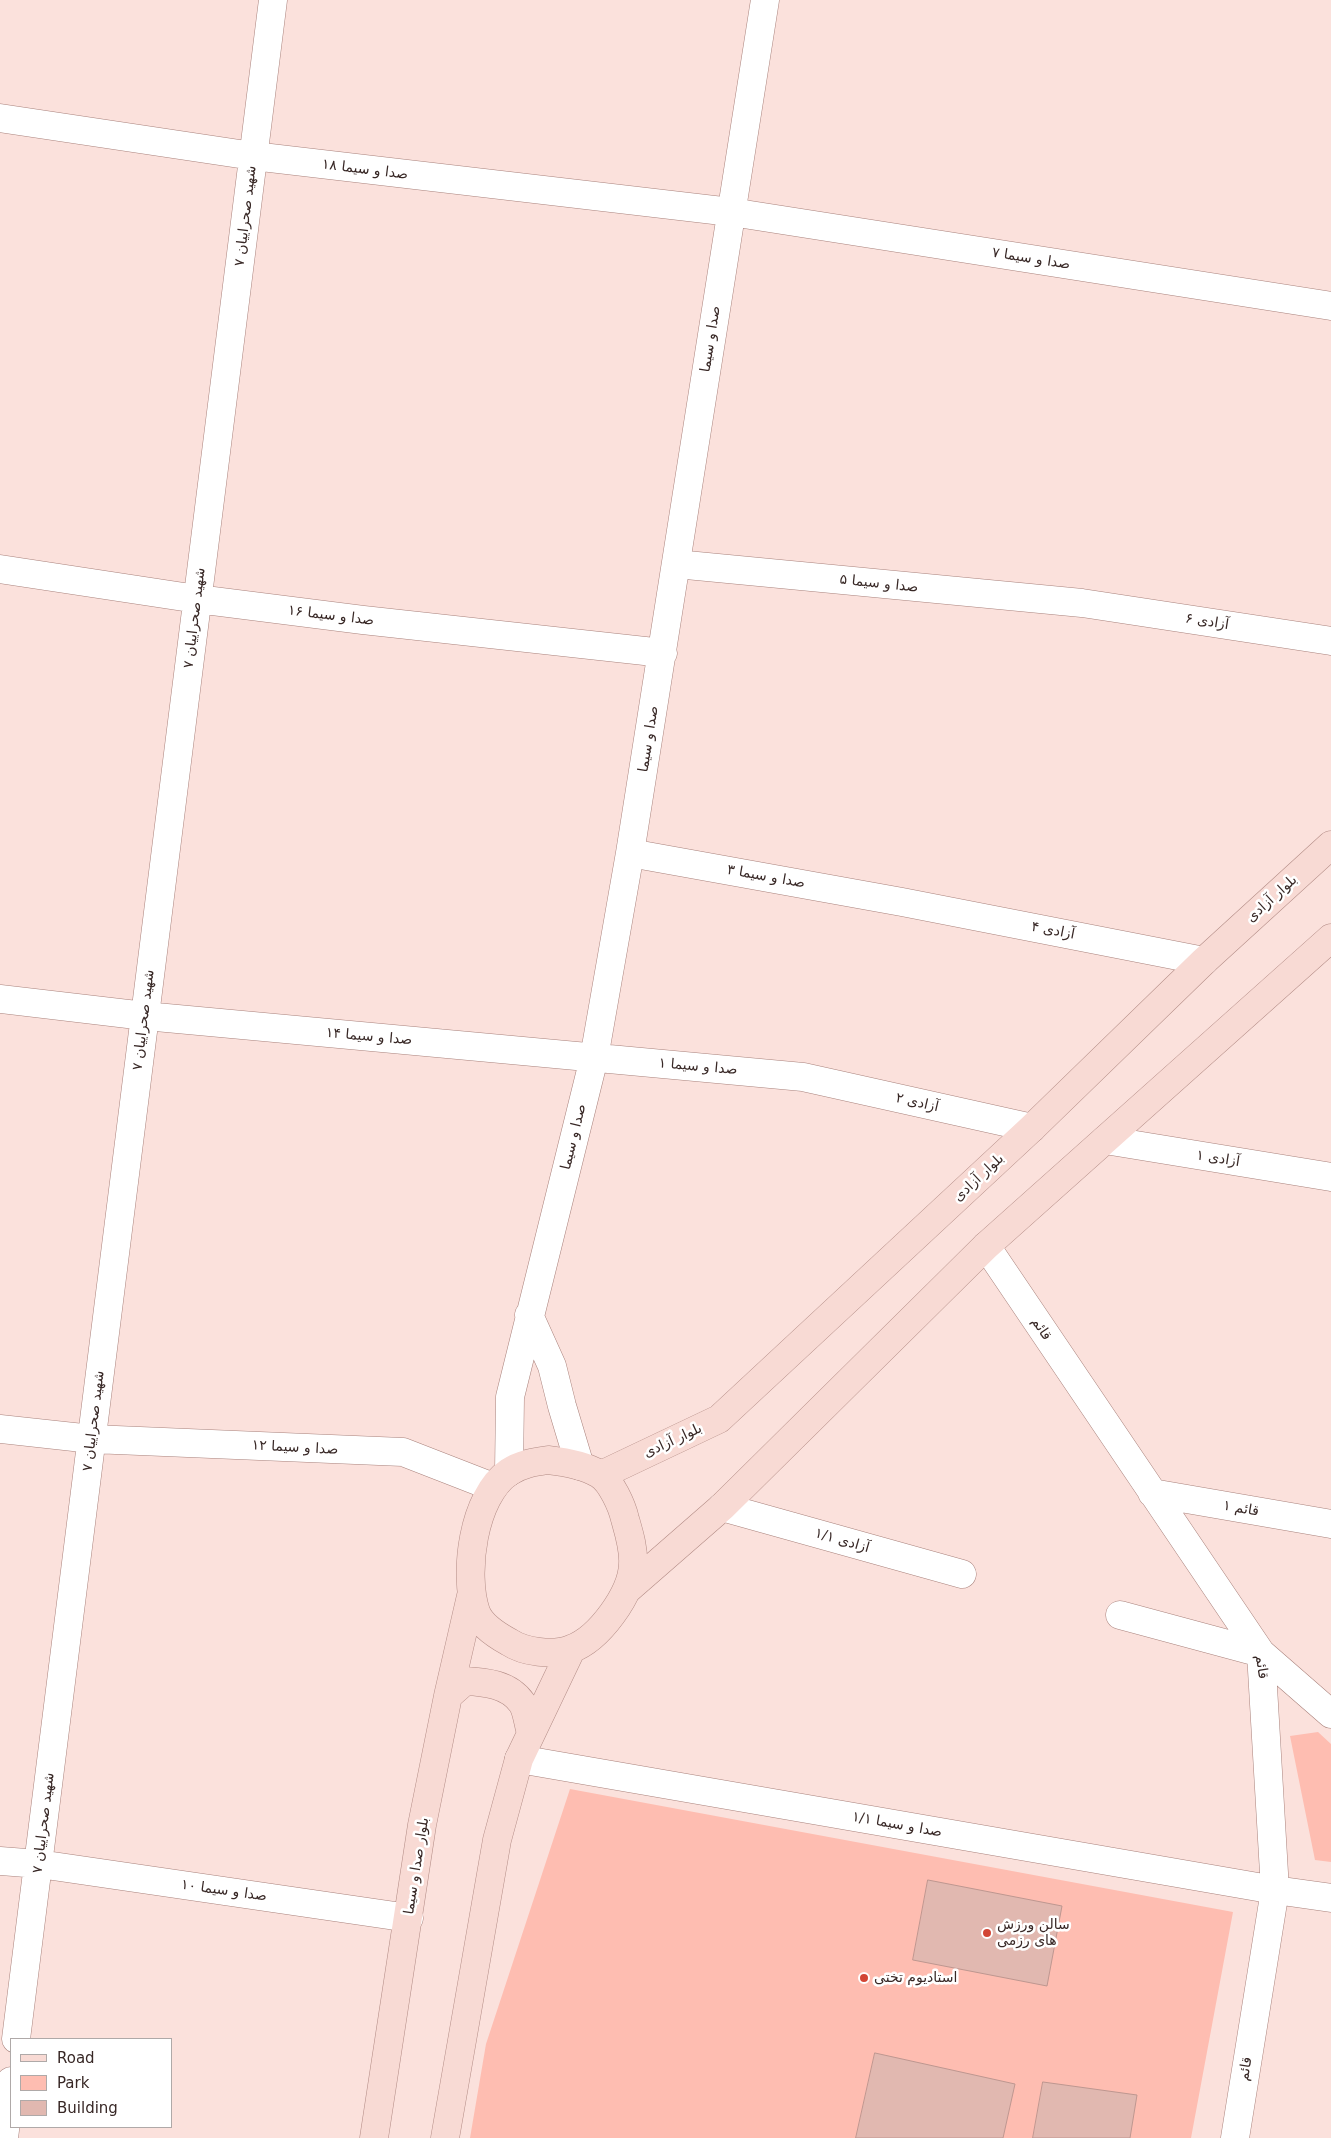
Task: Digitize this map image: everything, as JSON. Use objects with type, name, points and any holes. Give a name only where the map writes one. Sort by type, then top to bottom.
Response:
[{"type":"main road","name":"بلوار آزادی","points":[[591,1471],[719,1419],[1032,1128],[1204,961],[1331,845]]},
{"type":"main road","points":[[628,1589],[634,1564],[622,1506],[591,1471],[548,1460],[530,1462],[501,1479],[482,1508],[475,1537],[470,1568],[470,1596],[477,1616],[496,1635],[520,1650],[546,1652],[571,1650],[594,1636],[628,1589],[722,1507],[986,1246],[1331,938]]},
{"type":"main road","name":"بلوار صدا و سیما","points":[[374,2138],[422,1825],[470,1596]]},
{"type":"main road","points":[[445,2138],[497,1840],[519,1759],[571,1650]]},
{"type":"main road","points":[[448,1696],[465,1680],[489,1683],[507,1690],[522,1703],[531,1733]]},
{"type":"street","name":"شهید صحراییان ۷","points":[[16,2038],[273,0]]},
{"type":"street","name":"صدا و سیما","points":[[501,1479],[510,1397],[594,1058],[663,654],[765,0]]},
{"type":"street","name":"صدا و سیما ۱۸","points":[[0,118],[253,156],[731,212]]},
{"type":"street","name":"صدا و سیما ۷","points":[[731,212],[1331,306]]},
{"type":"street","name":"صدا و سیما ۵","points":[[676,564],[1082,604]]},
{"type":"street","name":"صدا و سیما ۱۶","points":[[0,569],[198,599],[663,654]]},
{"type":"street","name":"آزادی ۶","points":[[1082,604],[1331,641]]},
{"type":"street","name":"صدا و سیما ۳","points":[[630,853],[902,902]]},
{"type":"street","name":"آزادی ۴","points":[[902,902],[1204,961]]},
{"type":"street","name":"صدا و سیما ۱۴","points":[[0,999],[145,1016],[594,1058]]},
{"type":"street","name":"صدا و سیما ۱","points":[[594,1058],[803,1077]]},
{"type":"street","name":"آزادی ۲","points":[[803,1077],[1032,1128]]},
{"type":"street","name":"آزادی ۱","points":[[1105,1140],[1331,1178]]},
{"type":"street","name":"قائم","points":[[986,1246],[1261,1653],[1275,1890],[1235,2138]]},
{"type":"street","points":[[529,1315],[552,1366],[562,1406],[591,1471]]},
{"type":"street","name":"صدا و سیما ۱۲","points":[[0,1429],[92,1439],[403,1452],[501,1479]]},
{"type":"street","name":"قائم ۱","points":[[1152,1493],[1331,1524]]},
{"type":"street","name":"آزادی ۱/۱","points":[[722,1507],[962,1574]]},
{"type":"street","points":[[1120,1616],[1261,1653],[1331,1714]]},
{"type":"street","name":"صدا و سیما ۱/۱","points":[[519,1759],[1275,1890],[1331,1898]]},
{"type":"street","name":"صدا و سیما ۱۰","points":[[0,1861],[38,1864],[409,1918]]},
{"type":"street","points":[[4,2138],[10,2089]]},
{"type":"green space","points":[[1318,1732],[1331,1744],[1331,1862],[1315,1860],[1290,1736]]},
{"type":"green space","name":"استادیوم تختی","points":[[570,1789],[1233,1912],[1191,2138],[470,2138],[486,2044]]},
{"type":"building","name":"سالن ورزش های رزمی","points":[[928,1880],[1062,1906],[1047,1986],[913,1960]]},
{"type":"building","points":[[875,2053],[1015,2084],[1003,2138],[856,2138]]},
{"type":"building","points":[[1043,2082],[1137,2095],[1130,2138],[1033,2138]]},
{"type":"place","name":"سالن ورزش های رزمی","points":[[987,1933]]},
{"type":"place","name":"استادیوم تختی","points":[[864,1978]]}]
